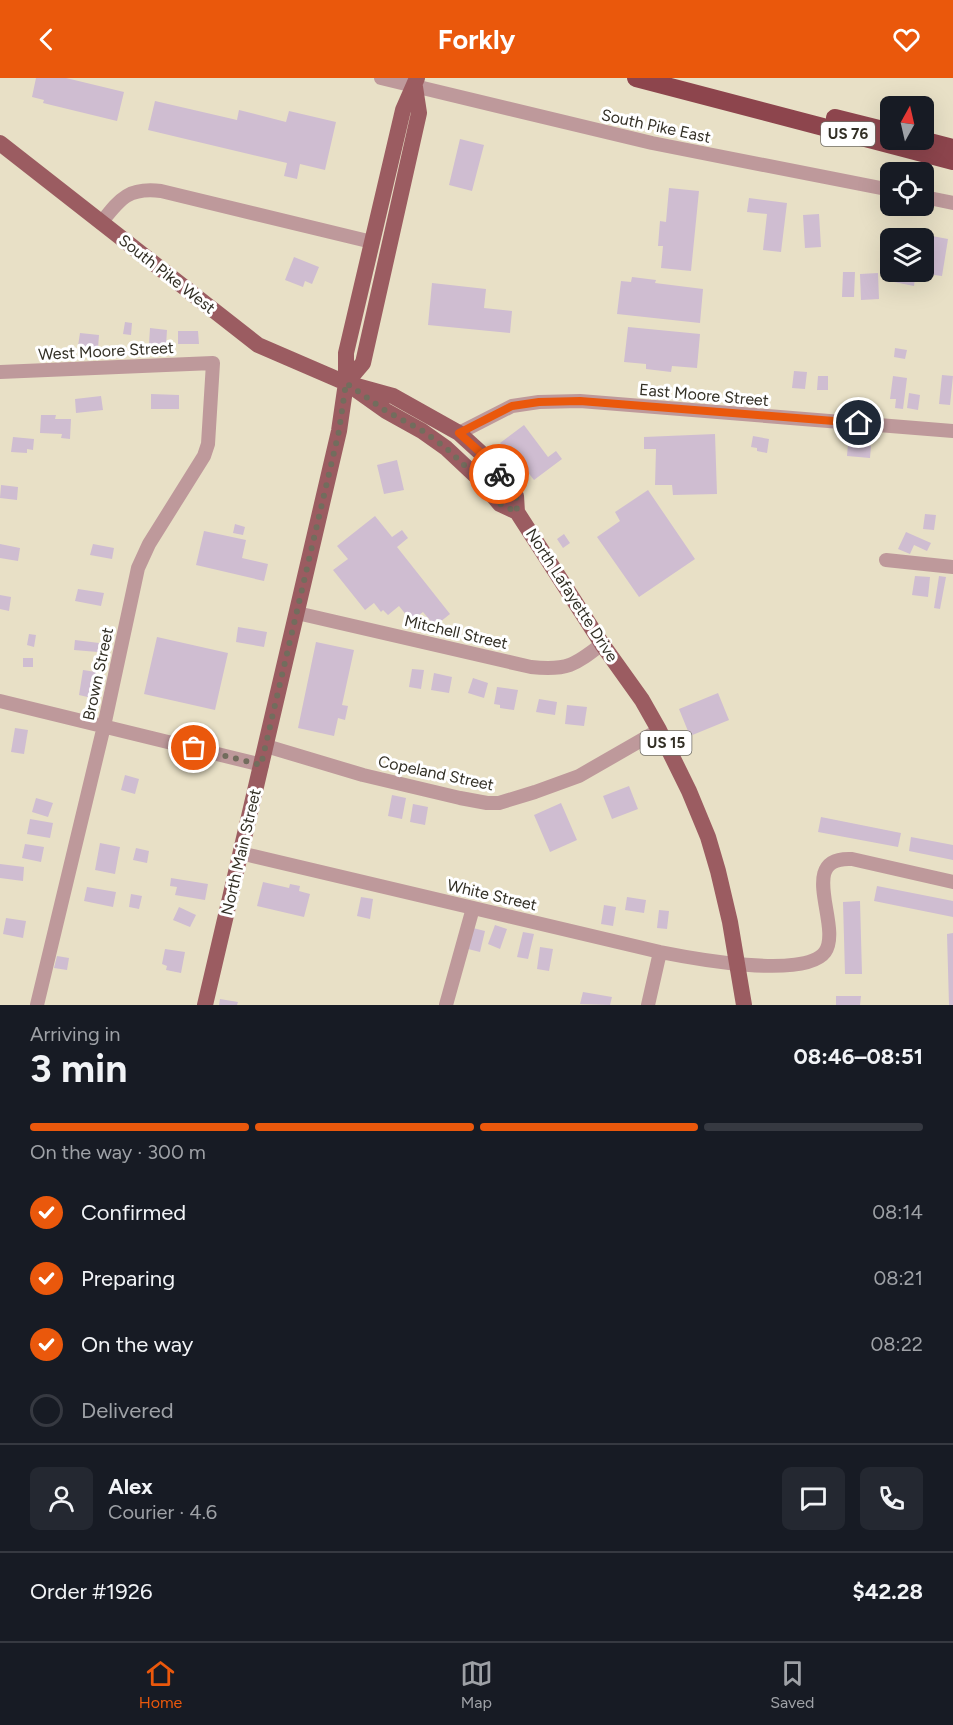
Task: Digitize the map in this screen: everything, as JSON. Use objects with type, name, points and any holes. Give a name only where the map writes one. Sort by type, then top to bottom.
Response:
[{"type":"highway","name":"US 76","points":[[636,78],[672,83],[880,130]]},
{"type":"highway","name":"US 76","points":[[743,100],[953,161]]},
{"type":"highway","points":[[934,143],[953,148]]},
{"type":"main road","points":[[346,383],[346,353],[403,110],[416,82]]},
{"type":"main road","points":[[346,383],[363,363],[419,113],[416,82]]},
{"type":"main road","name":"South Pike West","points":[[0,143],[258,345],[346,383]]},
{"type":"main road","points":[[346,383],[446,448],[478,478],[500,504],[516,504]]},
{"type":"main road","name":"North Lafayette Drive","points":[[346,383],[393,396],[459,433],[482,454],[516,504],[602,644],[625,675],[659,730],[689,790],[708,837],[718,871],[738,964],[744,1005]]},
{"type":"main road","name":"North Main Street","points":[[205,1005],[339,431],[346,383]]},
{"type":"street","name":"South Pike East","points":[[381,78],[416,82],[652,143],[880,188]]},
{"type":"street","points":[[101,223],[118,201],[126,195],[147,189],[372,242]]},
{"type":"street","points":[[934,199],[953,203]]},
{"type":"street","name":"West Moore Street","points":[[0,372],[213,363]]},
{"type":"street","name":"Brown Street","points":[[37,1005],[104,726],[134,583],[141,558],[204,456],[208,444],[213,363]]},
{"type":"street","name":"East Moore Street","points":[[459,433],[512,406],[539,402],[580,401],[953,431]]},
{"type":"street","points":[[886,560],[953,567]]},
{"type":"street","name":"Mitchell Street","points":[[297,612],[546,669],[572,666],[602,644]]},
{"type":"street","points":[[0,700],[261,765]]},
{"type":"street","name":"Copeland Street","points":[[266,746],[363,775],[460,798],[499,803],[579,776],[659,730]]},
{"type":"street","name":"White Street","points":[[240,853],[660,952],[713,962],[738,964],[791,965],[814,960],[825,952],[829,940],[823,878],[830,864],[841,859],[852,859],[953,882]]},
{"type":"street","points":[[446,1005],[473,908]]},
{"type":"street","points":[[648,1005],[660,952]]},
{"type":"building","points":[[36,78],[66,78],[124,92],[117,121],[43,103],[44,100],[32,97]]},
{"type":"building","points":[[155,101],[237,120],[239,110],[286,122],[289,111],[336,122],[325,170],[300,164],[297,179],[284,176],[287,163],[148,130]]},
{"type":"building","points":[[460,139],[484,145],[472,191],[449,185]]},
{"type":"building","points":[[669,188],[699,191],[691,271],[661,268],[663,246],[658,246],[660,221],[666,222]]},
{"type":"building","points":[[749,198],[787,203],[781,252],[763,250],[767,214],[747,212]]},
{"type":"building","points":[[819,214],[821,247],[805,248],[803,215]]},
{"type":"building","points":[[934,236],[948,239],[942,276],[934,275]]},
{"type":"building","points":[[294,257],[319,267],[312,284],[305,281],[303,287],[285,280]]},
{"type":"building","points":[[843,272],[855,272],[854,297],[842,297]]},
{"type":"building","points":[[878,273],[879,299],[861,300],[860,274]]},
{"type":"building","points":[[632,277],[656,280],[655,283],[703,289],[700,323],[617,314],[621,281],[631,282]]},
{"type":"building","points":[[894,282],[914,282],[914,286]]},
{"type":"building","points":[[432,283],[486,289],[484,308],[512,311],[510,333],[428,325]]},
{"type":"building","points":[[125,322],[132,323],[131,335],[123,334]]},
{"type":"building","points":[[628,327],[700,334],[697,368],[672,366],[671,372],[646,369],[646,364],[624,362]]},
{"type":"building","points":[[150,328],[167,330],[166,346],[149,344]]},
{"type":"building","points":[[178,331],[198,331],[199,344],[178,344]]},
{"type":"building","points":[[80,333],[99,335],[98,348],[78,346]]},
{"type":"building","points":[[895,348],[907,350],[905,359],[894,357]]},
{"type":"building","points":[[794,371],[807,372],[805,389],[792,388]]},
{"type":"building","points":[[942,375],[953,376],[950,405],[939,404]]},
{"type":"building","points":[[818,376],[828,376],[828,390],[817,390]]},
{"type":"building","points":[[893,376],[907,378],[903,409],[895,408],[896,399],[890,399]]},
{"type":"building","points":[[909,393],[920,395],[918,410],[907,408]]},
{"type":"building","points":[[151,394],[179,395],[179,409],[151,409]]},
{"type":"building","points":[[101,396],[103,410],[76,413],[75,399]]},
{"type":"building","points":[[41,415],[56,415],[55,419],[71,419],[70,439],[61,438],[62,434],[40,433]]},
{"type":"building","points":[[524,425],[548,457],[556,451],[562,459],[534,480],[522,465],[519,467],[500,443]]},
{"type":"building","points":[[715,434],[717,494],[673,495],[672,485],[655,485],[656,449],[644,449],[644,437]]},
{"type":"building","points":[[753,436],[769,439],[767,453],[751,447]]},
{"type":"building","points":[[13,437],[34,439],[33,450],[27,449],[27,453],[11,452]]},
{"type":"building","points":[[848,444],[871,446],[870,458],[847,456]]},
{"type":"building","points":[[397,460],[404,490],[384,494],[377,465]]},
{"type":"building","points":[[1,485],[18,487],[17,500],[0,498]]},
{"type":"building","points":[[648,490],[695,559],[639,597],[597,537],[620,521],[615,512]]},
{"type":"building","points":[[925,514],[936,515],[934,530],[923,529]]},
{"type":"building","points":[[375,516],[392,537],[402,530],[408,538],[397,547],[450,614],[435,626],[423,612],[411,621],[399,606],[388,615],[383,610],[381,612],[374,603],[365,610],[333,570],[348,559],[337,546]]},
{"type":"building","points":[[235,524],[245,527],[243,535],[233,533]]},
{"type":"building","points":[[204,531],[246,540],[242,558],[268,564],[264,581],[196,565]]},
{"type":"building","points":[[906,532],[931,543],[927,551],[914,545],[910,554],[898,549]]},
{"type":"building","points":[[564,534],[570,543],[563,548],[557,539]]},
{"type":"building","points":[[0,544],[20,548],[18,561],[0,558]]},
{"type":"building","points":[[93,544],[114,548],[112,559],[90,555]]},
{"type":"building","points":[[915,576],[930,577],[928,597],[912,595]]},
{"type":"building","points":[[939,576],[946,577],[940,609],[934,608]]},
{"type":"building","points":[[78,589],[104,593],[101,606],[75,601]]},
{"type":"building","points":[[0,595],[11,597],[9,611],[0,609]]},
{"type":"building","points":[[238,627],[267,632],[264,647],[236,642]]},
{"type":"building","points":[[29,634],[36,635],[34,647],[27,645]]},
{"type":"building","points":[[157,637],[228,653],[215,710],[144,694]]},
{"type":"building","points":[[75,640],[99,643],[98,652],[74,650]]},
{"type":"building","points":[[316,642],[354,650],[342,705],[348,706],[345,720],[338,718],[334,736],[298,728]]},
{"type":"building","points":[[23,658],[33,658],[33,667],[23,667]]},
{"type":"building","points":[[412,669],[424,670],[421,689],[409,687]]},
{"type":"building","points":[[83,670],[96,672],[92,698],[79,695]]},
{"type":"building","points":[[434,673],[452,677],[449,693],[431,690]]},
{"type":"building","points":[[473,678],[488,683],[484,698],[468,693]]},
{"type":"building","points":[[497,687],[518,690],[514,710],[500,708],[500,705],[494,704]]},
{"type":"building","points":[[718,693],[729,720],[690,736],[679,709]]},
{"type":"building","points":[[539,699],[557,702],[555,715],[536,712]]},
{"type":"building","points":[[567,705],[587,707],[584,726],[565,724]]},
{"type":"building","points":[[15,728],[28,730],[24,754],[11,752]]},
{"type":"building","points":[[125,775],[139,779],[135,794],[121,790]]},
{"type":"building","points":[[629,786],[638,809],[612,819],[603,796]]},
{"type":"building","points":[[392,795],[406,798],[402,819],[388,816]]},
{"type":"building","points":[[36,798],[53,803],[48,817],[32,812]]},
{"type":"building","points":[[561,803],[577,840],[550,852],[534,815]]},
{"type":"building","points":[[413,804],[428,807],[425,825],[410,822]]},
{"type":"building","points":[[821,817],[901,833],[898,847],[818,832]]},
{"type":"building","points":[[30,819],[53,823],[50,838],[27,834]]},
{"type":"building","points":[[911,837],[953,845],[953,860],[909,851]]},
{"type":"building","points":[[100,843],[120,847],[115,874],[95,870]]},
{"type":"building","points":[[25,844],[44,847],[41,862],[22,858]]},
{"type":"building","points":[[136,848],[149,851],[147,863],[133,860]]},
{"type":"building","points":[[0,864],[24,867],[23,881],[0,878]]},
{"type":"building","points":[[171,878],[208,884],[205,900],[175,895],[177,887],[170,886]]},
{"type":"building","points":[[263,882],[289,888],[290,884],[300,886],[299,891],[310,894],[304,917],[257,906]]},
{"type":"building","points":[[877,886],[953,901],[953,917],[874,901]]},
{"type":"building","points":[[87,887],[116,892],[113,907],[84,901]]},
{"type":"building","points":[[131,894],[142,896],[139,909],[129,907]]},
{"type":"building","points":[[361,897],[373,899],[370,919],[357,916]]},
{"type":"building","points":[[627,897],[646,900],[644,913],[625,910]]},
{"type":"building","points":[[860,901],[862,974],[845,974],[843,902]]},
{"type":"building","points":[[604,905],[616,907],[613,926],[601,924]]},
{"type":"building","points":[[179,907],[196,915],[190,927],[173,920]]},
{"type":"building","points":[[659,910],[669,911],[667,929],[657,928]]},
{"type":"building","points":[[6,918],[26,921],[23,938],[3,934]]},
{"type":"building","points":[[495,925],[507,929],[500,949],[488,944]]},
{"type":"building","points":[[473,928],[485,931],[480,952],[468,949]]},
{"type":"building","points":[[523,932],[534,934],[528,959],[517,957]]},
{"type":"building","points":[[953,933],[953,1005],[949,1005],[947,934]]},
{"type":"building","points":[[540,947],[553,949],[549,971],[537,969]]},
{"type":"building","points":[[165,949],[185,952],[181,973],[166,970],[167,966],[162,964]]},
{"type":"building","points":[[57,956],[69,958],[67,970],[54,968]]},
{"type":"building","points":[[583,992],[612,997],[610,1005],[580,1004]]},
{"type":"building","points":[[836,996],[861,996],[860,1005],[836,1005]]},
{"type":"building","points":[[220,999],[238,1002],[237,1005],[219,1005]]},
{"type":"way so far","points":[[194,748],[261,765],[339,431],[346,383],[446,448],[478,478],[500,504],[517,512],[516,496],[499,474]]},
{"type":"route","points":[[499,474],[459,433],[512,406],[539,402],[580,401],[859,423]]}]
